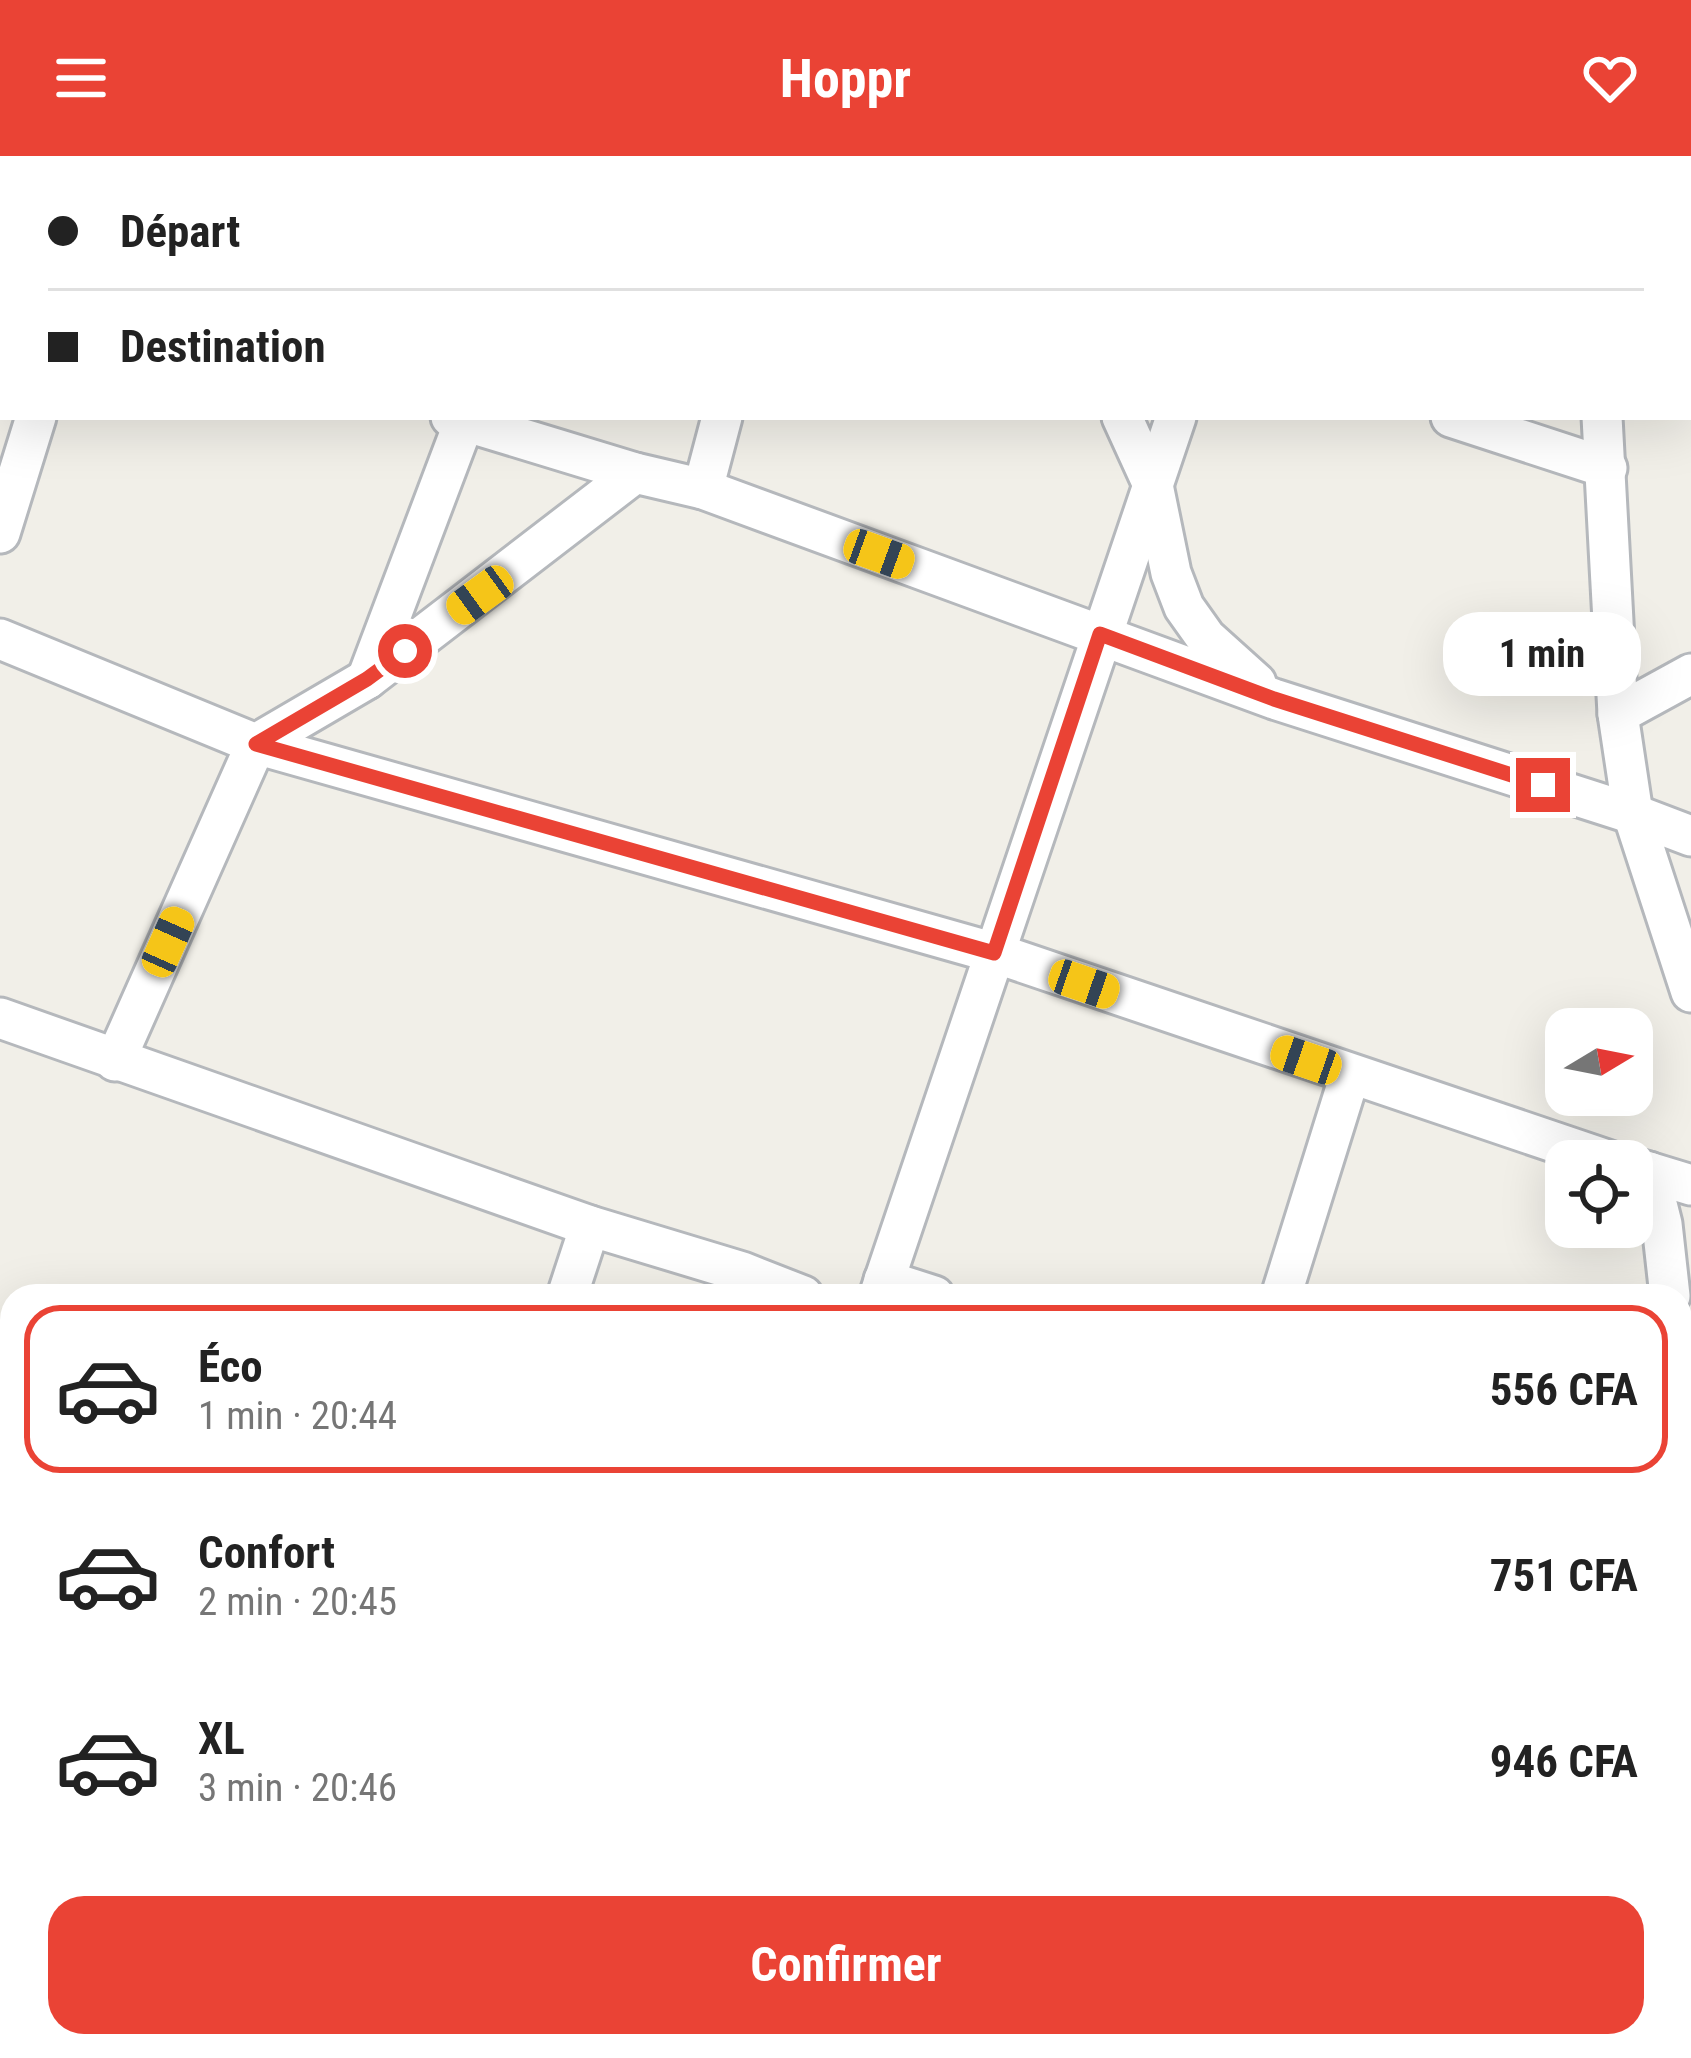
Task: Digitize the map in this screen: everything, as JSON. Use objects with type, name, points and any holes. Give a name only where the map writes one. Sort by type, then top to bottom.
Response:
[{"type":"street","points":[[0,533],[35,420]]},
{"type":"street","points":[[367,679],[460,420]]},
{"type":"street","points":[[467,420],[635,473],[703,489],[1274,699],[1691,836]]},
{"type":"street","points":[[703,489],[721,420]]},
{"type":"street","points":[[1123,420],[1153,485],[1171,573],[1184,607],[1206,638],[1274,699]]},
{"type":"street","points":[[883,1284],[1175,420]]},
{"type":"street","points":[[1460,420],[1607,468]]},
{"type":"street","points":[[1602,420],[1618,714],[1633,814],[1691,992]]},
{"type":"street","points":[[115,1061],[256,744],[367,679],[635,473]]},
{"type":"street","points":[[0,639],[256,744],[994,953],[1546,1140]]},
{"type":"street","points":[[1618,714],[1691,674]]},
{"type":"street","points":[[0,1018],[590,1226],[772,1284]]},
{"type":"street","points":[[1285,1284],[1350,1076]]},
{"type":"street","points":[[1653,1174],[1691,1185]]},
{"type":"street","points":[[1653,1194],[1668,1284]]},
{"type":"street","points":[[571,1284],[590,1226]]},
{"type":"route","points":[[405,651],[367,679],[256,744],[994,953],[1100,634],[1274,699],[1543,785]]}]
